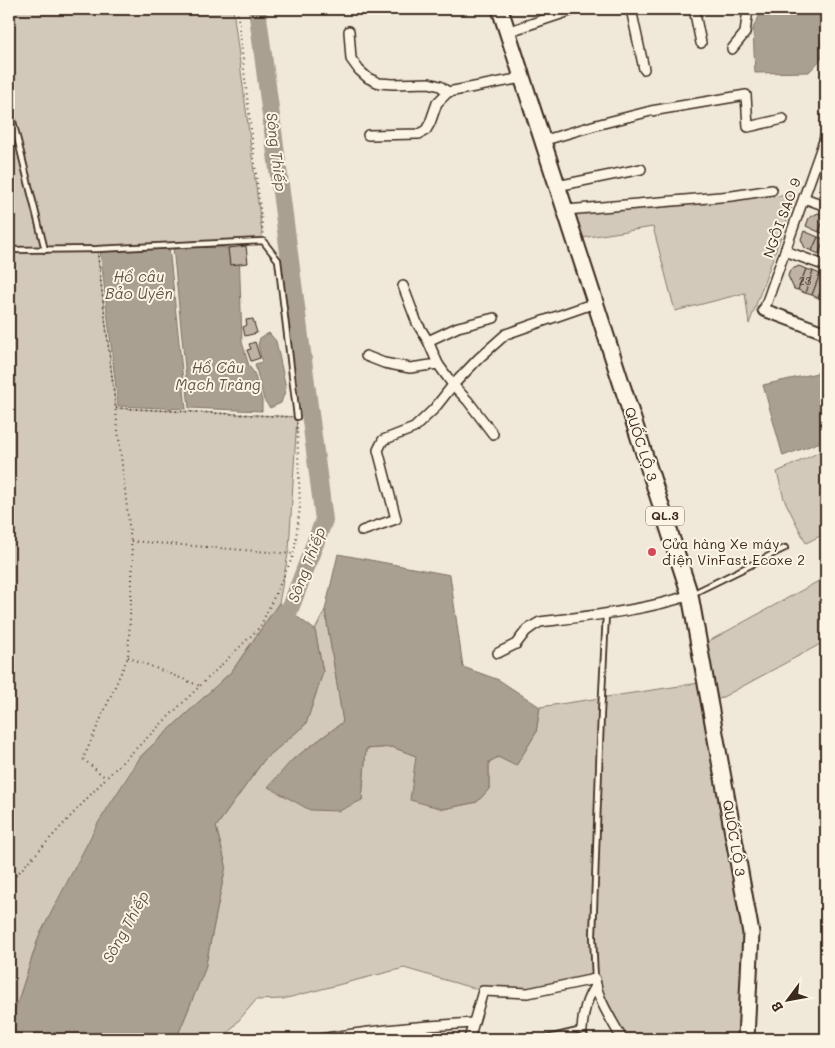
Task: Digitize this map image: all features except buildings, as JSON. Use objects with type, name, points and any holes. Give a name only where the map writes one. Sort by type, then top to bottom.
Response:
[{"type":"highway","name":"QUỐC LỘ 3","points":[[500,9],[690,595],[751,933],[746,1039]]},
{"type":"street","points":[[507,32],[576,9]]},
{"type":"street","points":[[632,9],[644,69]]},
{"type":"street","points":[[694,9],[701,43]]},
{"type":"street","points":[[732,49],[745,33],[748,9]]},
{"type":"street","points":[[349,31],[351,60],[368,78],[379,83],[429,83],[440,86],[448,92]]},
{"type":"street","points":[[368,134],[419,134],[426,130],[438,103],[448,92],[522,78]]},
{"type":"street","points":[[542,141],[651,110],[746,95],[748,127],[783,119]]},
{"type":"street","name":"NGÔI SAO 9","points":[[764,310],[825,142]]},
{"type":"street","points":[[557,186],[641,169]]},
{"type":"street","points":[[566,210],[732,196],[772,190]]},
{"type":"street","points":[[804,198],[826,206]]},
{"type":"street","points":[[785,251],[826,266]]},
{"type":"street","points":[[403,286],[417,323],[428,341],[438,364],[493,434]]},
{"type":"street","points":[[362,531],[396,519],[378,450],[383,440],[414,428],[434,409],[453,385],[479,358],[506,334],[595,303]]},
{"type":"street","points":[[764,310],[826,333]]},
{"type":"street","points":[[428,341],[458,327],[494,318]]},
{"type":"street","points":[[366,356],[384,363],[410,368],[438,364]]},
{"type":"street","points":[[498,652],[516,644],[526,631],[540,622],[606,614],[690,595]]},
{"type":"street","points":[[469,1039],[483,991],[528,992],[595,982]]},
{"type":"street","points":[[582,1030],[584,1011],[595,982]]},
{"type":"street","points":[[595,982],[600,997],[622,1039]]},
{"type":"street","points":[[322,1039],[412,1027],[473,1023]]},
{"type":"lane","points":[[9,105],[45,250]]},
{"type":"lane","points":[[9,250],[97,249],[263,241],[278,260],[297,417]]},
{"type":"lane","points":[[690,595],[784,548]]},
{"type":"lane","points":[[595,982],[593,936],[606,614]]},
{"type":"lane","points":[[544,1039],[582,1030],[586,1039]]},
{"type":"path","points":[[237,9],[263,241]]},
{"type":"path","points":[[97,249],[133,560],[128,657],[83,759],[106,778]]},
{"type":"path","points":[[9,883],[106,778],[260,627],[294,554],[300,507],[297,417],[116,408]]},
{"type":"path","points":[[131,541],[294,554]]},
{"type":"path","points":[[128,657],[200,686]]},
{"type":"shaded area","points":[[9,9],[233,9],[263,241],[97,249],[116,408],[297,417],[289,549],[279,603],[232,671],[141,756],[39,936],[9,1029]]},
{"type":"shaded area","points":[[796,195],[749,324],[745,293],[675,311],[653,227],[575,239],[566,210]]},
{"type":"shaded area","points":[[826,449],[826,533],[806,543],[784,499],[777,472]]},
{"type":"shaded area","points":[[826,577],[826,641],[710,704],[751,933],[746,1039],[626,1039],[595,979],[528,993],[483,991],[404,968],[283,999],[256,1000],[223,1039],[174,1039],[177,1037],[205,969],[226,865],[216,827],[264,760],[306,724],[323,672],[315,630],[325,610],[343,722],[292,760],[362,800],[366,749],[392,747],[416,756],[444,809],[477,802],[489,789],[489,762],[498,757],[516,765],[536,733],[540,707],[706,682],[700,646]]},
{"type":"water","points":[[763,9],[826,9],[826,54],[809,72],[755,73],[753,28]]},
{"type":"water","name":"Hồ câu Bảo Uyên","points":[[169,247],[186,409],[118,406],[100,250]]},
{"type":"water","name":"Hồ Câu Mạch Tràng","points":[[173,247],[239,248],[242,342],[262,400],[262,411],[189,408]]},
{"type":"water","points":[[269,333],[276,341],[286,388],[281,403],[270,408],[264,400],[255,364],[262,362],[258,345],[260,338]]},
{"type":"water","points":[[826,371],[826,440],[783,456],[763,385]]},
{"type":"water","points":[[338,554],[450,575],[463,667],[499,680],[540,707],[536,733],[516,766],[498,757],[489,762],[489,789],[477,802],[443,809],[410,800],[416,756],[392,747],[366,749],[362,800],[339,811],[310,810],[268,787],[292,760],[343,722],[325,610]]},
{"type":"water","points":[[279,603],[315,630],[323,672],[306,724],[264,760],[216,827],[226,865],[205,969],[177,1037],[174,1039],[9,1039],[9,1029],[39,936],[98,823],[141,756],[232,671]]},
{"type":"waterway","name":"Sông Thiếp","points":[[257,9],[324,520],[281,632]]},
{"type":"place","name":"Cửa hàng Xe máy điện VinFast Ecoxe 2","points":[[652,552]]}]
